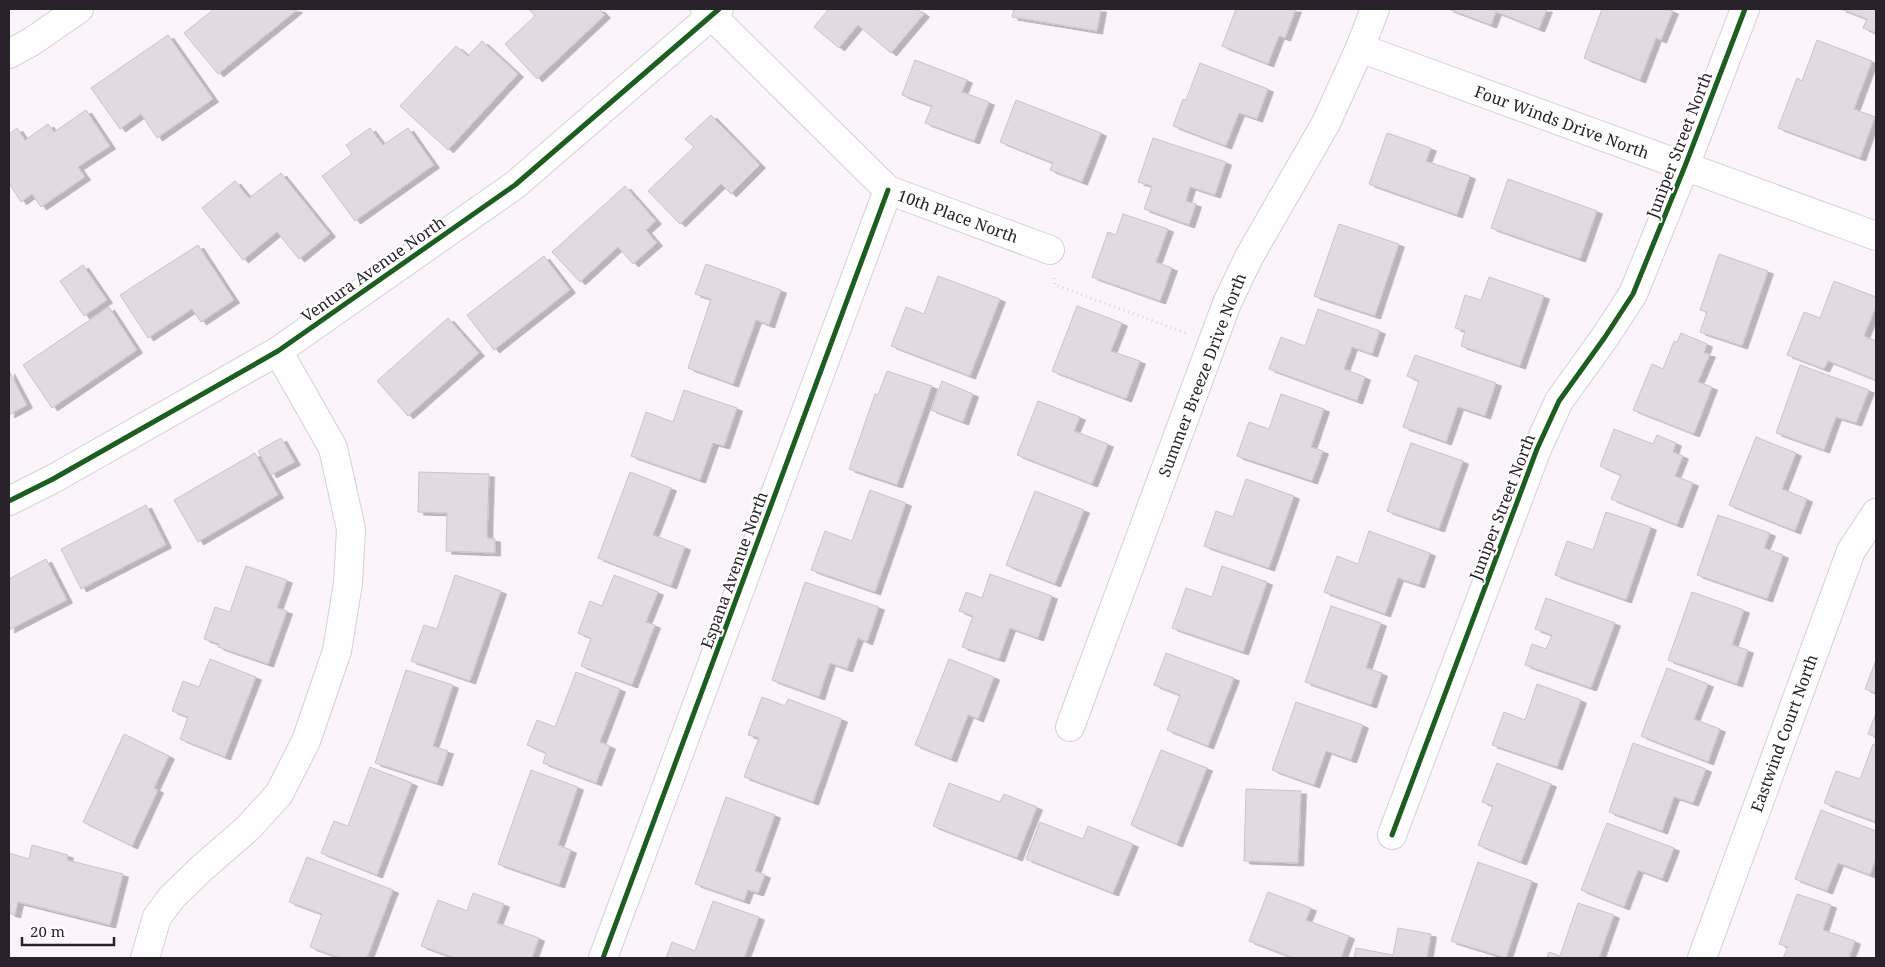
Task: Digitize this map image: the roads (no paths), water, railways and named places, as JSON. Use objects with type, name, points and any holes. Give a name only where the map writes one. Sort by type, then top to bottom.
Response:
[{"type":"street","points":[[9,54],[31,42],[78,9]]},
{"type":"street","name":"Summer Breeze Drive North","points":[[1070,727],[1227,303],[1249,257],[1326,123],[1360,48],[1374,9]]},
{"type":"street","name":"Juniper Street North","points":[[1392,835],[1537,449],[1559,401],[1633,294],[1685,166],[1745,9]]},
{"type":"street","name":"10th Place North","points":[[712,11],[888,190],[1050,250]]},
{"type":"street","name":"Ventura Avenue North","points":[[9,501],[53,479],[278,351],[515,185],[712,11]]},
{"type":"street","name":"Four Winds Drive North","points":[[1360,48],[1876,236]]},
{"type":"street","name":"Espana Avenue North","points":[[603,958],[888,190]]},
{"type":"street","points":[[145,958],[157,917],[172,897],[248,828],[279,794],[306,742],[337,651],[348,583],[351,529],[333,448],[278,351]]},
{"type":"street","name":"Eastwind Court North","points":[[1702,958],[1851,551],[1876,513]]}]
